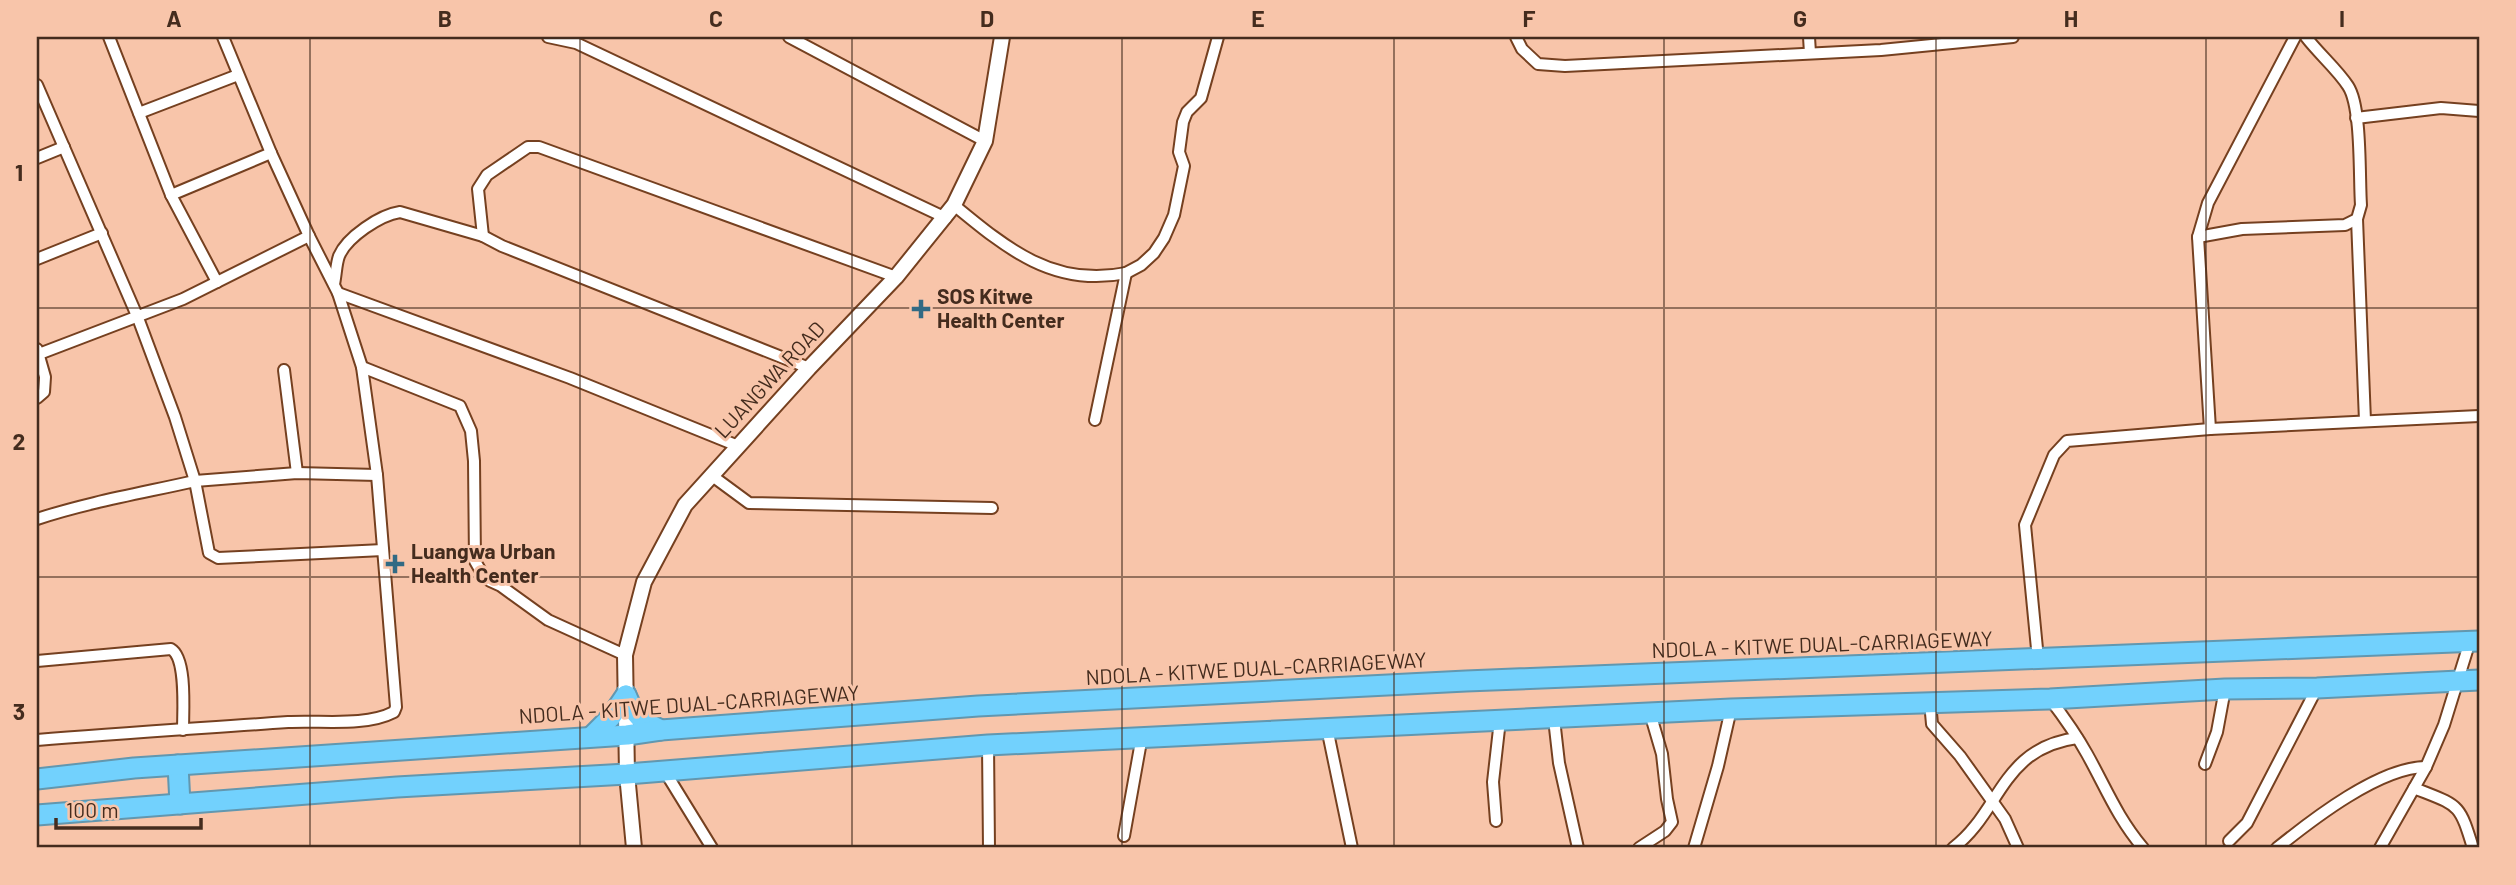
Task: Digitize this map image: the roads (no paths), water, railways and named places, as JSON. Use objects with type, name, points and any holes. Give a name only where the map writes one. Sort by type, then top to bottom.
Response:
[{"type":"highway","name":"NDOLA - KITWE DUAL-CARRIAGEWAY","points":[[37,779],[178,765],[627,735],[661,730],[978,706],[1477,681],[2474,641]]},
{"type":"highway","points":[[37,815],[397,787],[627,774],[988,745],[1142,736],[1731,709],[2050,699],[2225,689],[2317,688],[2479,680]]},
{"type":"highway","points":[[625,695],[634,713],[644,722],[661,730]]},
{"type":"highway","points":[[592,736],[611,717],[625,695]]},
{"type":"highway","points":[[178,765],[180,804]]},
{"type":"street","points":[[109,37],[171,195],[217,282]]},
{"type":"street","points":[[37,740],[358,720],[394,712],[377,475],[362,367],[336,288],[271,153],[223,37]]},
{"type":"street","points":[[548,37],[576,43],[946,218]]},
{"type":"street","points":[[789,37],[985,141]]},
{"type":"street","name":"LUANGWA ROAD","points":[[634,848],[627,774],[625,656],[638,600],[651,566],[685,505],[896,277],[946,218],[985,141],[1002,37]]},
{"type":"street","points":[[954,205],[992,237],[1039,266],[1063,273],[1110,277],[1141,265],[1154,253],[1164,238],[1174,215],[1184,166],[1179,152],[1179,136],[1187,112],[1202,98],[1218,37]]},
{"type":"street","points":[[1516,37],[1522,49],[1538,64],[1579,65],[1881,50],[2013,37]]},
{"type":"street","points":[[1809,37],[1810,54]]},
{"type":"street","points":[[2210,429],[2198,237],[2208,203],[2295,37]]},
{"type":"street","points":[[2306,37],[2347,85],[2354,102],[2361,205],[2357,219],[2365,421]]},
{"type":"street","points":[[139,113],[238,75]]},
{"type":"street","points":[[37,85],[138,318],[175,417],[195,481],[209,553],[218,558],[383,550]]},
{"type":"street","points":[[2356,118],[2441,108],[2479,111]]},
{"type":"street","points":[[37,158],[64,147]]},
{"type":"street","points":[[483,236],[478,190],[487,175],[528,147],[538,147],[896,277]]},
{"type":"street","points":[[171,195],[271,153]]},
{"type":"street","points":[[336,288],[339,256],[347,245],[359,233],[389,213],[400,212],[483,236],[502,246],[809,368]]},
{"type":"street","points":[[2198,237],[2242,229],[2345,225],[2357,219]]},
{"type":"street","points":[[37,259],[102,233]]},
{"type":"street","points":[[37,398],[44,392],[45,377],[38,351],[138,318],[183,299],[309,236]]},
{"type":"street","points":[[1095,420],[1126,273]]},
{"type":"street","points":[[336,288],[738,446]]},
{"type":"street","points":[[362,367],[460,406],[471,431],[475,561],[483,575],[548,620],[625,656]]},
{"type":"street","points":[[284,370],[297,473]]},
{"type":"street","points":[[2038,659],[2025,525],[2054,455],[2067,441],[2210,429],[2479,416]]},
{"type":"street","points":[[37,519],[85,504],[110,501],[195,481],[297,473],[377,475]]},
{"type":"street","points":[[711,475],[749,503],[992,508]]},
{"type":"street","points":[[2380,848],[2426,767],[2474,641]]},
{"type":"street","points":[[37,661],[171,649],[179,657],[183,730]]},
{"type":"street","points":[[2229,842],[2247,822],[2317,688]]},
{"type":"street","points":[[2205,764],[2217,732],[2225,689]]},
{"type":"street","points":[[2050,699],[2077,738],[2108,798],[2143,848]]},
{"type":"street","points":[[1930,702],[1932,724],[1960,756],[2005,819],[2018,848]]},
{"type":"street","points":[[1694,848],[1731,709]]},
{"type":"street","points":[[1639,848],[1665,831],[1672,822],[1662,754],[1650,713]]},
{"type":"street","points":[[1554,719],[1559,763],[1577,848]]},
{"type":"street","points":[[1496,821],[1493,782],[1500,720]]},
{"type":"street","points":[[1327,728],[1352,848]]},
{"type":"street","points":[[1124,836],[1142,736]]},
{"type":"street","points":[[1953,848],[1969,834],[2016,768],[2050,745],[2077,738]]},
{"type":"street","points":[[988,745],[989,848]]},
{"type":"street","points":[[2277,848],[2323,814],[2382,779],[2410,767],[2426,767]]},
{"type":"street","points":[[664,770],[712,848]]},
{"type":"street","points":[[2414,788],[2456,806],[2461,812],[2473,848]]},
{"type":"place","name":"SOS Kitwe Health Center","points":[[921,309]]},
{"type":"place","name":"Luangwa Urban Health Center","points":[[395,564]]}]
